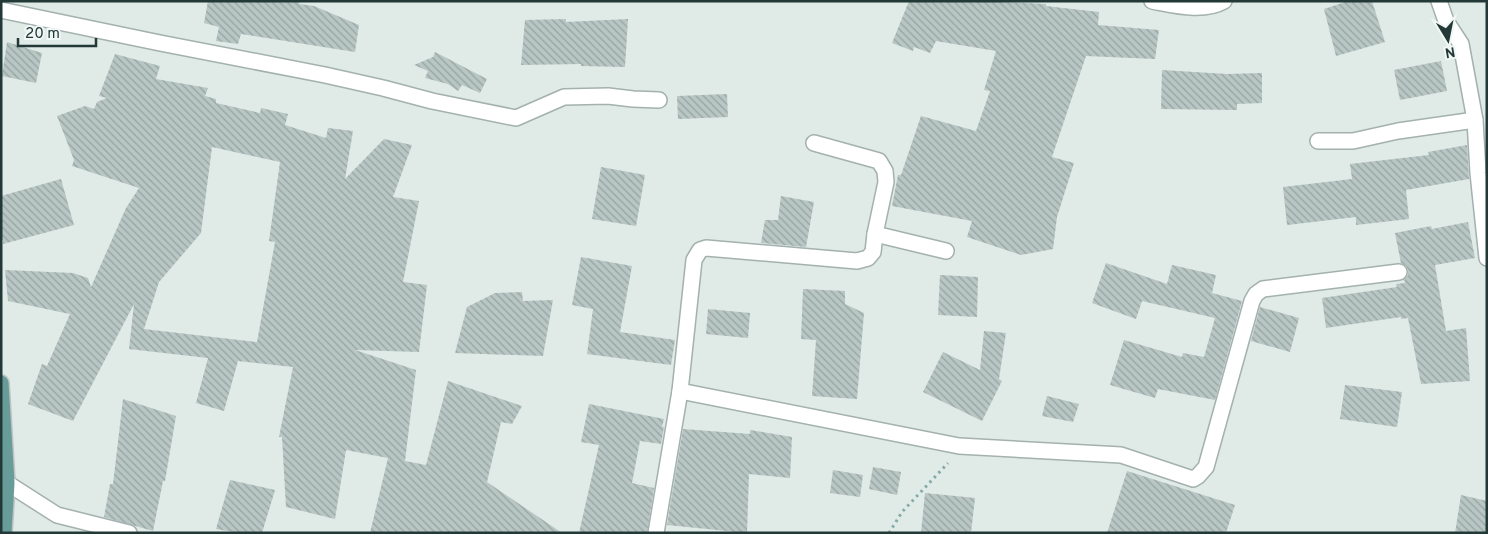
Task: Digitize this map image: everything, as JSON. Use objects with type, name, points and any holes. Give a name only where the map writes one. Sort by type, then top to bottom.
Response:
[{"type":"main road","points":[[1,383],[7,483],[4,533]]},
{"type":"street","points":[[1152,1],[1188,7],[1203,7],[1224,1]]},
{"type":"street","points":[[1439,1],[1446,21],[1461,44],[1475,120],[1478,173],[1487,258]]},
{"type":"street","points":[[1,10],[324,75],[383,88],[432,102],[516,118],[564,97],[608,96],[633,100],[659,100]]},
{"type":"street","points":[[1318,141],[1352,140],[1398,131],[1475,120]]},
{"type":"street","points":[[656,533],[680,391],[694,260],[700,250],[706,248],[857,260],[868,258],[873,252],[886,182],[885,170],[880,161],[814,142]]},
{"type":"street","points":[[875,234],[946,251]]},
{"type":"street","points":[[680,391],[960,446],[1121,455],[1192,479],[1198,476],[1206,467],[1252,301],[1256,294],[1263,289],[1398,272]]},
{"type":"street","points":[[7,483],[57,515],[129,533]]},
{"type":"path","points":[[889,533],[902,512],[945,468],[960,446]]},
{"type":"building","points":[[208,1],[300,1],[299,4],[314,6],[359,25],[355,52],[241,34],[238,44],[216,41],[219,27],[204,23]]},
{"type":"building","points":[[909,1],[982,1],[1046,4],[1046,6],[1099,12],[1098,25],[1159,30],[1155,59],[1086,56],[1052,157],[1074,163],[1057,217],[1053,249],[1021,255],[967,237],[972,221],[892,206],[898,175],[901,175],[921,116],[976,131],[990,91],[984,90],[996,51],[936,41],[930,53],[914,47],[913,51],[892,43]]},
{"type":"building","points":[[1348,1],[1372,1],[1385,42],[1336,56],[1324,9]]},
{"type":"building","points":[[566,19],[566,22],[628,19],[625,67],[581,66],[581,64],[521,65],[525,20]]},
{"type":"building","points":[[7,42],[42,53],[36,83],[2,76]]},
{"type":"building","points":[[435,52],[487,79],[480,93],[462,85],[458,91],[448,84],[425,78],[428,71],[414,65],[433,57]]},
{"type":"building","points":[[115,54],[160,66],[156,79],[208,88],[205,96],[216,99],[216,103],[260,113],[261,108],[288,114],[285,125],[326,138],[328,128],[353,131],[345,179],[384,139],[412,145],[393,197],[419,201],[403,282],[427,285],[419,352],[355,350],[416,370],[405,461],[426,465],[448,381],[522,406],[512,424],[501,422],[487,482],[562,533],[370,533],[388,458],[346,450],[335,519],[286,507],[282,437],[279,437],[293,367],[238,361],[224,411],[196,403],[208,358],[129,349],[134,304],[73,421],[28,404],[42,364],[47,366],[70,314],[8,301],[5,270],[73,273],[88,278],[91,287],[126,208],[139,188],[72,166],[74,160],[57,116],[85,106],[94,109],[97,102],[107,98],[99,96]],"holes":[[[212,147],[280,162],[269,241],[275,242],[257,342],[144,329],[159,282],[201,233]]]},
{"type":"building","points":[[1441,61],[1447,91],[1400,100],[1394,70]]},
{"type":"building","points":[[1162,70],[1227,74],[1262,73],[1262,103],[1237,104],[1237,110],[1161,109]]},
{"type":"building","points":[[727,94],[728,117],[678,119],[677,96]]},
{"type":"building","points":[[1467,145],[1469,179],[1406,190],[1409,219],[1356,225],[1356,217],[1287,225],[1283,187],[1352,179],[1350,164],[1429,155],[1428,152]]},
{"type":"building","points":[[601,167],[645,175],[636,226],[592,219]]},
{"type":"building","points":[[61,179],[74,225],[3,244],[3,240],[1,240],[1,196]]},
{"type":"building","points":[[781,196],[814,202],[806,247],[761,243],[765,220],[778,220]]},
{"type":"building","points":[[1468,222],[1475,258],[1435,265],[1446,331],[1466,328],[1470,381],[1421,384],[1408,318],[1401,319],[1401,317],[1326,328],[1322,298],[1397,287],[1396,284],[1405,283],[1404,280],[1408,275],[1408,270],[1401,263],[1395,233],[1431,226],[1432,229]]},
{"type":"building","points":[[581,257],[632,266],[620,332],[675,340],[671,365],[587,354],[593,309],[572,305]]},
{"type":"building","points":[[1106,263],[1167,284],[1172,265],[1216,275],[1212,293],[1242,301],[1215,400],[1158,389],[1155,398],[1110,385],[1124,340],[1182,357],[1183,353],[1204,357],[1215,318],[1142,301],[1136,319],[1092,303]]},
{"type":"building","points":[[940,275],[978,277],[977,317],[938,315]]},
{"type":"building","points":[[803,289],[845,291],[845,304],[864,313],[857,399],[812,396],[816,340],[801,339]]},
{"type":"building","points":[[522,292],[523,301],[553,300],[543,356],[455,353],[467,307],[495,293]]},
{"type":"building","points":[[1260,307],[1299,318],[1290,352],[1251,341]]},
{"type":"building","points":[[708,309],[750,313],[748,338],[706,334]]},
{"type":"building","points":[[984,331],[1006,333],[999,379],[1002,381],[982,421],[923,392],[943,352],[980,370]]},
{"type":"building","points":[[1345,385],[1402,392],[1397,427],[1340,419]]},
{"type":"building","points":[[1047,396],[1079,404],[1073,422],[1042,416]]},
{"type":"building","points":[[123,399],[176,416],[165,481],[163,481],[153,531],[104,517],[110,484],[113,484]]},
{"type":"building","points":[[589,404],[664,419],[661,444],[640,441],[632,483],[654,488],[647,533],[579,533],[599,445],[581,442]]},
{"type":"building","points":[[683,429],[750,434],[750,430],[792,437],[790,478],[749,474],[747,533],[667,525]]},
{"type":"building","points":[[873,467],[901,472],[897,495],[869,489]]},
{"type":"building","points":[[833,470],[863,475],[860,497],[830,493]]},
{"type":"building","points":[[1127,471],[1235,505],[1226,533],[1107,533]]},
{"type":"building","points":[[230,480],[275,490],[262,533],[239,533],[216,529]]},
{"type":"building","points":[[925,493],[975,498],[971,533],[921,533]]},
{"type":"building","points":[[1461,495],[1487,501],[1487,533],[1455,533]]}]
